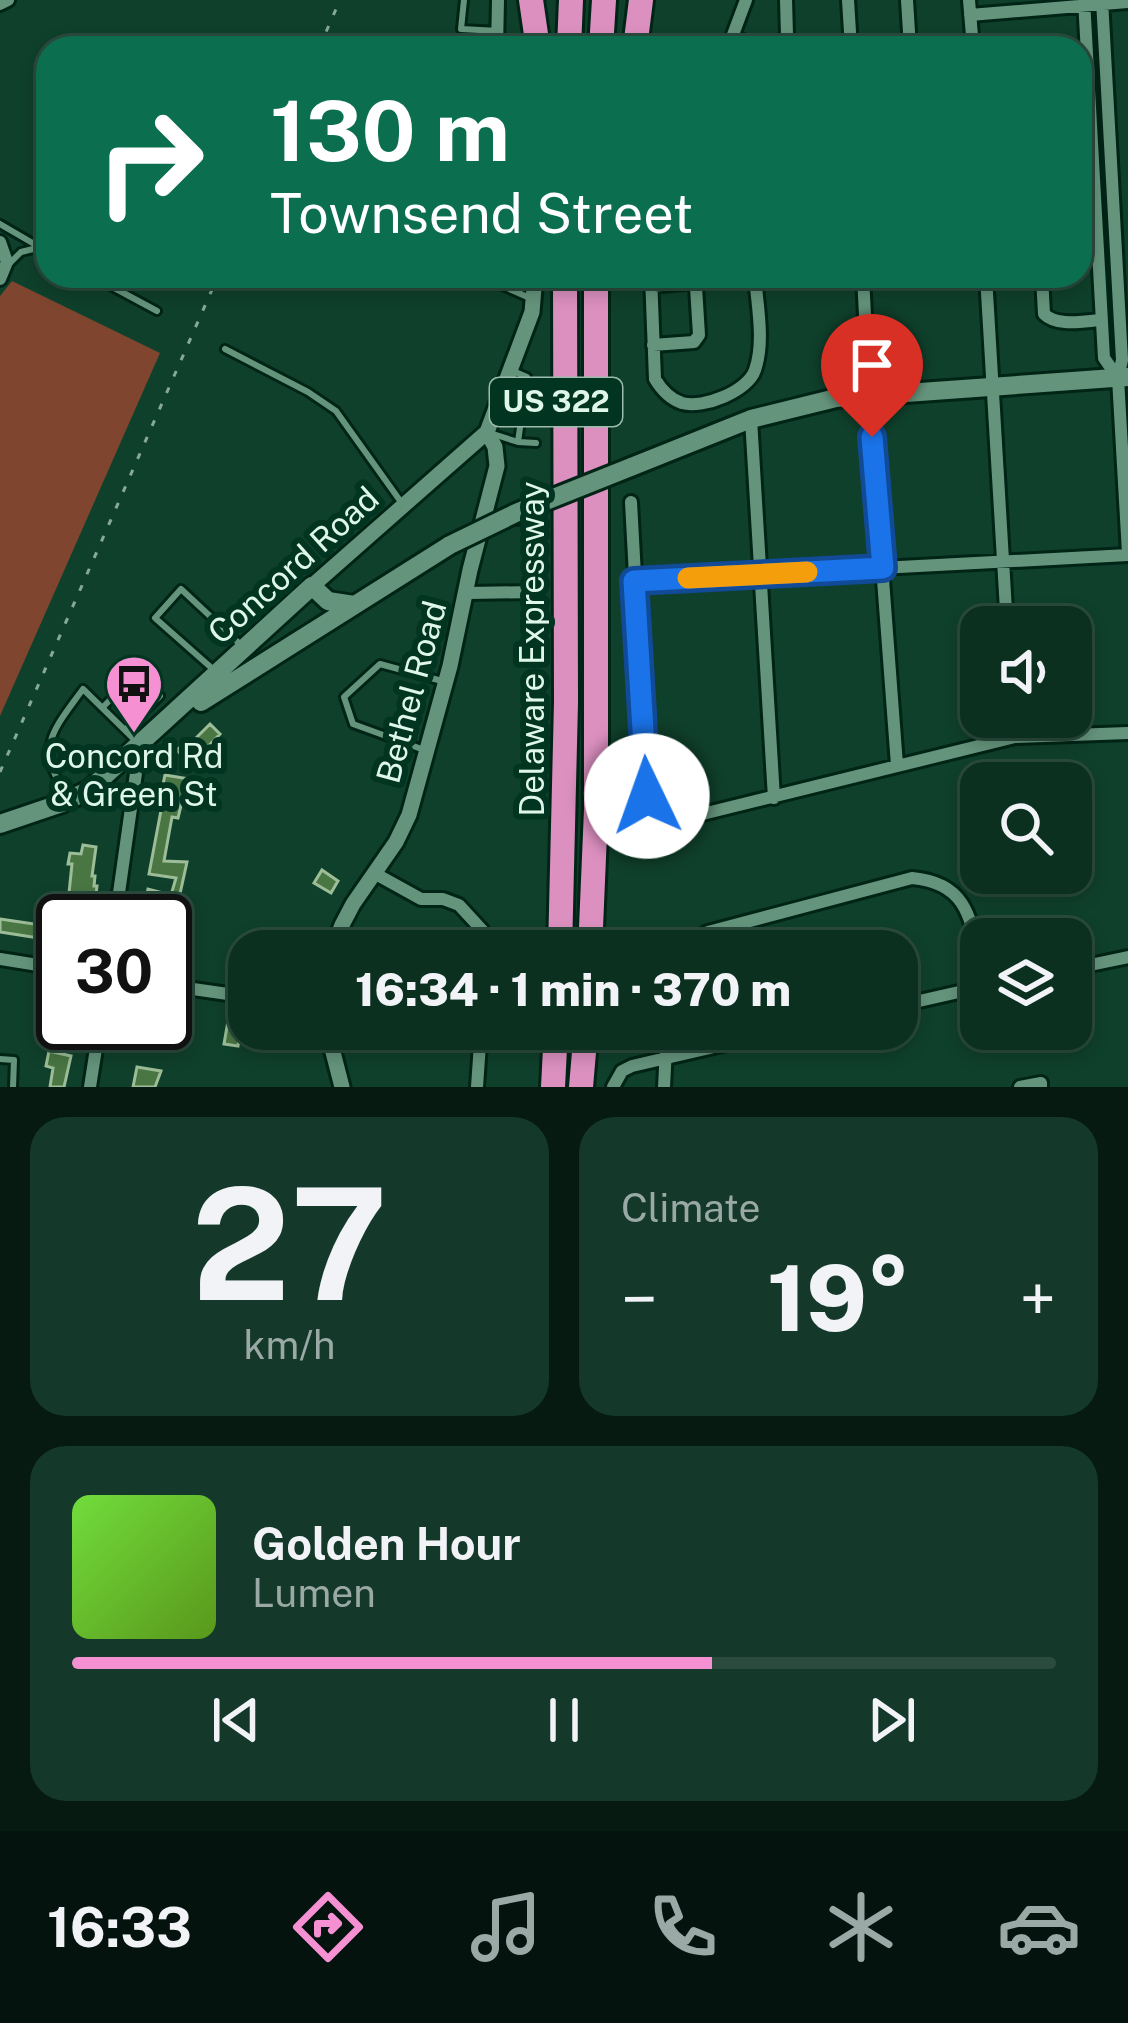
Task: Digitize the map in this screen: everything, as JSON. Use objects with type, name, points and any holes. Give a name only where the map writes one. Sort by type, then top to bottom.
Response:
[{"type":"highway","points":[[522,0],[524,36]]},
{"type":"highway","points":[[531,0],[536,36]]},
{"type":"highway","points":[[570,36],[571,0]]},
{"type":"highway","points":[[602,36],[604,0]]},
{"type":"highway","points":[[636,36],[641,0]]},
{"type":"highway","name":"US 322","points":[[556,288],[556,408],[566,528]]},
{"type":"highway","name":"Delaware Expressway","points":[[561,930],[566,288]]},
{"type":"highway","name":"Delaware Expressway","points":[[591,930],[596,810],[596,288]]},
{"type":"highway","name":"US 322","points":[[596,440],[608,288]]},
{"type":"highway","points":[[553,1087],[555,1050]]},
{"type":"highway","points":[[581,1087],[584,1050]]},
{"type":"main road","points":[[162,725],[450,545],[518,512],[751,419],[869,394],[1123,377]]},
{"type":"main road","points":[[312,586],[328,602],[354,605]]},
{"type":"main road","name":"Concord Road","points":[[0,824],[89,790],[312,586]]},
{"type":"main road","points":[[286,610],[305,626],[322,626]]},
{"type":"street","points":[[0,4],[8,0]]},
{"type":"street","points":[[498,0],[498,36]]},
{"type":"street","points":[[733,36],[746,0]]},
{"type":"street","points":[[786,0],[786,36]]},
{"type":"street","points":[[848,0],[850,36]]},
{"type":"street","points":[[908,0],[910,36]]},
{"type":"street","points":[[634,581],[1128,554],[1102,2]]},
{"type":"street","points":[[970,7],[1128,2]]},
{"type":"street","points":[[1084,3],[1086,36]]},
{"type":"street","points":[[1092,128],[1092,174]]},
{"type":"street","points":[[1094,159],[1128,157]]},
{"type":"street","points":[[1092,203],[1114,201]]},
{"type":"street","points":[[1092,236],[1104,358],[1123,377]]},
{"type":"street","points":[[0,242],[3,273]]},
{"type":"street","name":"Concord Road","points":[[312,586],[487,432],[535,288]]},
{"type":"street","points":[[651,288],[655,379],[680,402],[697,404],[741,387],[751,378],[759,350],[756,288]]},
{"type":"street","points":[[652,345],[694,342],[700,335],[695,288]]},
{"type":"street","points":[[864,288],[897,765]]},
{"type":"street","points":[[987,288],[1005,606]]},
{"type":"street","points":[[1043,288],[1047,318],[1057,322],[1102,320]]},
{"type":"street","points":[[751,419],[774,798]]},
{"type":"street","name":"Bethel Road","points":[[340,930],[403,830],[428,751],[497,466],[495,446],[487,432]]},
{"type":"street","points":[[631,502],[647,796],[658,819],[670,822],[1011,738]]},
{"type":"street","points":[[468,593],[533,592]]},
{"type":"street","points":[[1092,734],[1128,733]]},
{"type":"street","points":[[119,894],[140,745]]},
{"type":"street","points":[[374,873],[413,896],[452,902],[466,910],[482,930]]},
{"type":"street","points":[[716,930],[912,878],[948,888],[970,918]]},
{"type":"street","points":[[1092,965],[1128,957]]},
{"type":"street","points":[[0,958],[36,964]]},
{"type":"street","points":[[192,989],[228,994]]},
{"type":"street","points":[[918,1001],[960,992]]},
{"type":"street","points":[[90,1087],[96,1050]]},
{"type":"street","points":[[332,1050],[342,1087]]},
{"type":"street","points":[[477,1087],[480,1050]]},
{"type":"street","points":[[664,1087],[665,1050]]},
{"type":"street","points":[[613,1087],[622,1071],[632,1066],[696,1050]]},
{"type":"street","points":[[1020,1087],[1041,1085]]},
{"type":"lane","points":[[464,0],[461,29],[499,31]]},
{"type":"lane","points":[[0,224],[36,245]]},
{"type":"lane","points":[[3,273],[21,252],[36,251]]},
{"type":"lane","points":[[114,288],[157,311]]},
{"type":"lane","points":[[507,288],[534,300]]},
{"type":"lane","points":[[225,349],[336,411],[403,505]]},
{"type":"lane","points":[[511,370],[527,377],[518,442]]},
{"type":"lane","points":[[487,432],[536,442]]},
{"type":"lane","points":[[482,524],[536,519]]},
{"type":"lane","points":[[218,674],[155,618],[181,589],[244,649]]},
{"type":"lane","points":[[428,751],[353,724],[344,697],[380,664],[446,682]]},
{"type":"lane","points":[[102,708],[137,673],[160,695],[125,730]]},
{"type":"lane","points":[[71,799],[54,777],[49,746],[83,689],[140,745]]},
{"type":"lane","points":[[0,1058],[14,1060],[13,1087]]},
{"type":"shaded area","points":[[12,281],[160,353],[0,716],[0,296]]},
{"type":"building","points":[[210,724],[220,734],[190,765],[177,750]]},
{"type":"building","points":[[165,775],[195,780],[192,794],[184,793],[178,818],[172,817],[164,861],[187,862],[180,894],[171,894],[176,878],[149,874]]},
{"type":"building","points":[[83,845],[96,847],[92,876],[96,894],[69,893],[70,853],[81,854]]},
{"type":"building","points":[[322,870],[338,881],[331,893],[314,883]]},
{"type":"building","points":[[0,919],[36,924],[36,938],[0,932]]},
{"type":"building","points":[[49,1051],[71,1056],[64,1087],[50,1087]]},
{"type":"building","points":[[137,1067],[161,1071],[155,1087],[133,1087]]},
{"type":"railway","points":[[324,36],[340,0]]},
{"type":"railway","points":[[0,772],[213,288]]},
{"type":"slow traffic","points":[[688,578],[807,572]]},
{"type":"place","name":"Concord Rd & Green St","points":[[134,735]]},
{"type":"route","points":[[647,796],[634,581],[883,568],[872,437]]}]
